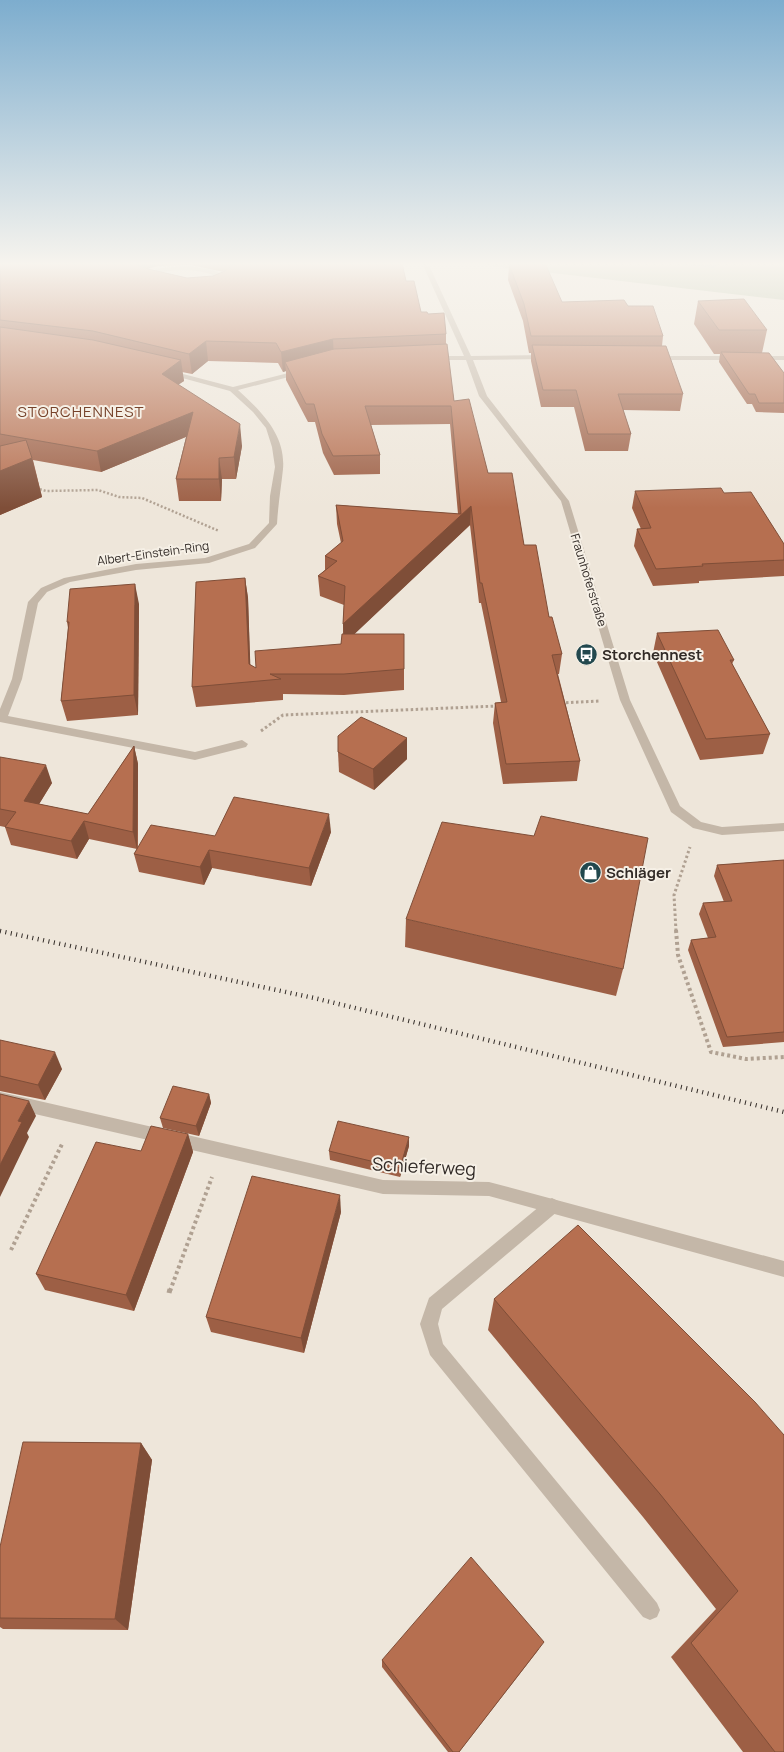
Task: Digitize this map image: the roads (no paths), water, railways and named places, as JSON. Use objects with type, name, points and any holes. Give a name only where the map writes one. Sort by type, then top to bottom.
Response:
[{"type":"street","name":"Fraunhoferstraße","points":[[462,345],[483,396],[564,501],[625,700],[675,809],[697,825],[722,831],[784,827]]},
{"type":"street","points":[[420,359],[557,357]]},
{"type":"street","points":[[646,358],[784,358]]},
{"type":"street","name":"Albert-Einstein-Ring","points":[[163,370],[233,388],[307,370]]},
{"type":"street","name":"Albert-Einstein-Ring","points":[[233,388],[256,410],[270,428],[276,447],[279,467],[274,496],[273,524],[252,546],[206,561],[136,567],[67,580],[44,590],[33,602],[16,679],[1,718],[195,756],[242,744]]},
{"type":"street","name":"Schieferweg","points":[[0,1098],[383,1187],[489,1189],[784,1269]]},
{"type":"street","points":[[552,1206],[435,1304],[429,1324],[436,1349],[650,1610]]},
{"type":"railway","points":[[0,931],[314,998],[784,1112]]},
{"type":"place","name":"Storchennest","points":[[586,654]]},
{"type":"place","name":"Schläger","points":[[590,872]]},
{"type":"district","name":"STORCHENNEST","points":[[81,411]]}]
